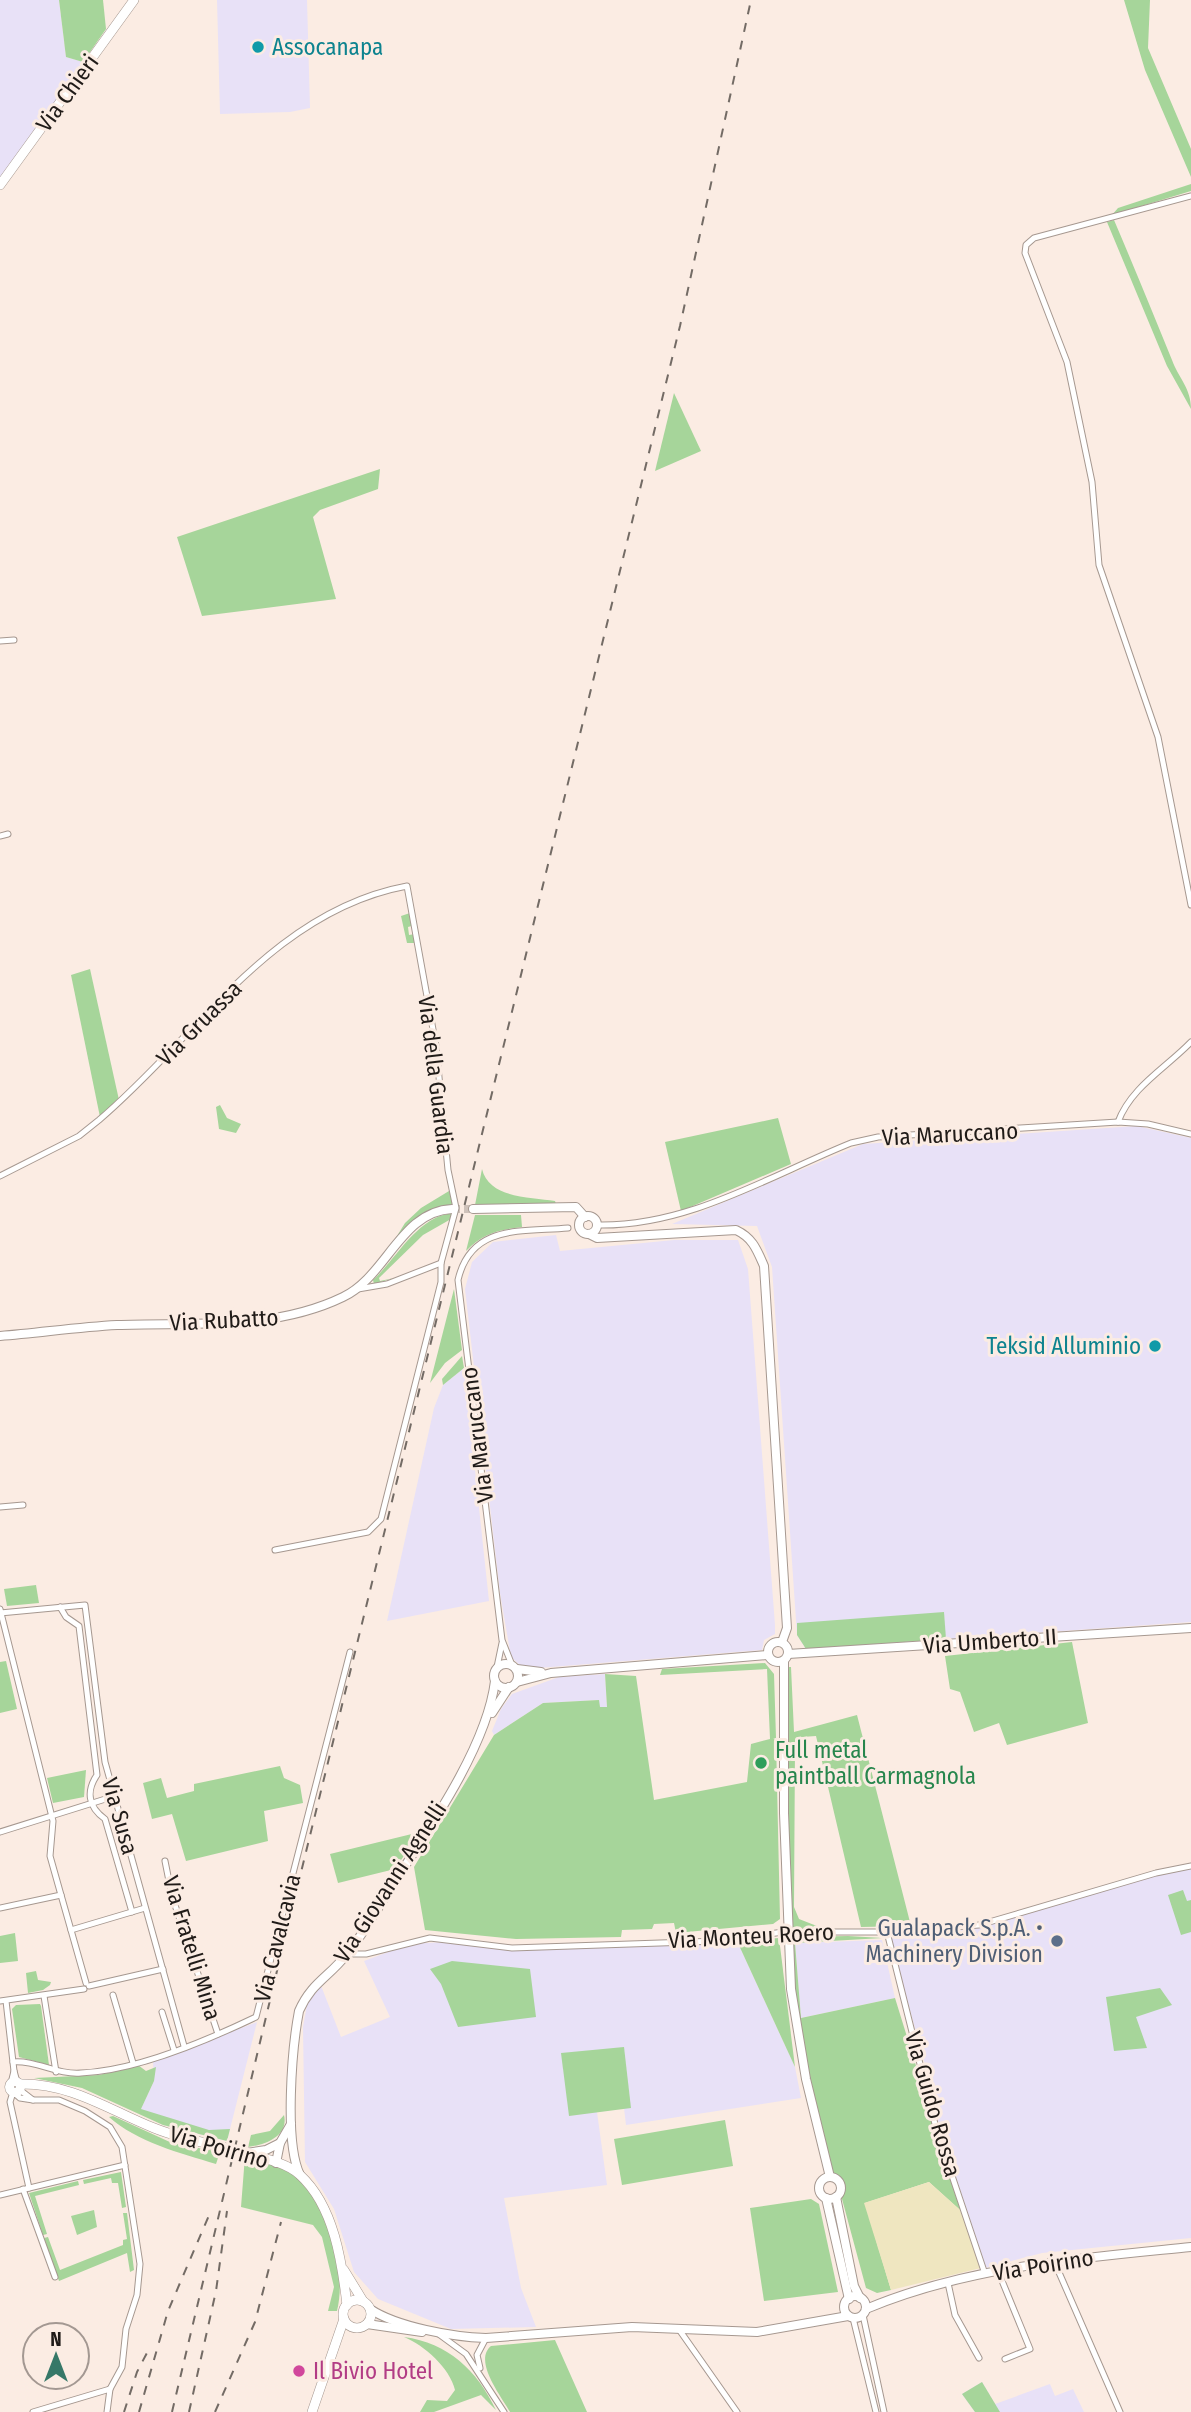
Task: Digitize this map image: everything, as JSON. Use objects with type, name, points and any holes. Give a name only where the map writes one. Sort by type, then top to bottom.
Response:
[{"type":"main road","name":"Via Chieri","points":[[0,185],[134,0]]},
{"type":"main road","name":"Via Poirino","points":[[11,2087],[43,2086],[79,2094],[155,2129],[244,2153],[278,2164],[300,2175],[321,2204],[341,2266],[346,2305],[337,2348],[312,2412]]},
{"type":"main road","name":"Via Poirino","points":[[341,2266],[366,2305]]},
{"type":"main road","points":[[337,2348],[357,2328],[367,2324],[366,2305],[354,2301],[346,2305]]},
{"type":"main road","points":[[344,2319],[357,2328]]},
{"type":"street","points":[[1191,196],[1034,238],[1026,245],[1026,253],[1067,362],[1093,482],[1099,565],[1158,737],[1191,905]]},
{"type":"street","points":[[0,641],[14,640]]},
{"type":"street","points":[[0,836],[8,834]]},
{"type":"street","name":"Via Gruassa","points":[[0,1175],[79,1136],[99,1120],[223,997],[285,942],[315,920],[328,912],[407,886]]},
{"type":"street","name":"Via della Guardia","points":[[275,1550],[368,1532],[381,1519],[440,1282],[441,1263],[457,1208],[448,1170],[436,1046],[407,886]]},
{"type":"street","points":[[1118,1122],[1123,1109],[1139,1088],[1191,1042]]},
{"type":"street","name":"Via Maruccano","points":[[597,1225],[647,1223],[685,1214],[840,1148],[878,1137],[1118,1122],[1149,1124],[1191,1134]]},
{"type":"street","points":[[473,1209],[576,1207],[585,1217],[595,1220],[597,1225],[589,1234]]},
{"type":"street","name":"Via Rubatto","points":[[0,1336],[113,1325],[273,1320],[331,1303],[358,1289],[420,1219],[435,1211],[452,1209]]},
{"type":"street","points":[[585,1217],[579,1227],[584,1233],[597,1238],[736,1230],[752,1241],[764,1266],[787,1628],[782,1643],[785,1933],[799,2048],[827,2178],[820,2190],[826,2198],[846,2302],[876,2412]]},
{"type":"street","name":"Via Maruccano","points":[[514,1667],[502,1640],[458,1280],[467,1255],[475,1245],[489,1237],[568,1228]]},
{"type":"street","points":[[358,1289],[387,1284],[441,1263]]},
{"type":"street","points":[[0,1507],[23,1505]]},
{"type":"street","name":"Via Susa","points":[[0,1612],[85,1605],[105,1762],[184,2046]]},
{"type":"street","name":"Via Susa","points":[[60,1607],[66,1618],[79,1626],[97,1775],[90,1785],[91,1802],[97,1814],[105,1819],[132,1912]]},
{"type":"street","points":[[0,1612],[52,1817],[50,1856],[85,1986]]},
{"type":"street","name":"Via Umberto II","points":[[782,1659],[1191,1628]]},
{"type":"street","name":"Via Maruccano","points":[[497,1667],[502,1640]]},
{"type":"street","points":[[767,1655],[773,1643],[782,1643]]},
{"type":"street","name":"Via Cavalcavia","points":[[13,2062],[24,2061],[56,2072],[81,2073],[134,2063],[218,2034],[258,2014],[350,1652]]},
{"type":"street","points":[[495,1681],[502,1687],[551,1673],[767,1655],[782,1659]]},
{"type":"street","points":[[497,1667],[551,1673]]},
{"type":"street","name":"Via Giovanni Agnelli","points":[[300,2175],[293,2150],[291,2124],[299,2011],[306,1995],[318,1980],[347,1954],[407,1863],[478,1742],[486,1721],[497,1667]]},
{"type":"street","points":[[513,1685],[514,1667]]},
{"type":"street","name":"Via Giovanni Agnelli","points":[[486,1721],[513,1685]]},
{"type":"street","points":[[0,1832],[52,1817],[65,1809],[115,1796]]},
{"type":"street","name":"Via Fratelli Mina","points":[[165,1861],[172,1896],[218,2034]]},
{"type":"street","name":"Via Monteu Roero","points":[[347,1954],[366,1955],[430,1938],[512,1948],[719,1941],[785,1933],[887,1932],[979,1926],[1156,1873],[1191,1866]]},
{"type":"street","points":[[0,1908],[61,1895]]},
{"type":"street","points":[[71,1930],[145,1908]]},
{"type":"street","name":"Via Guido Rossa","points":[[887,1932],[936,2127],[985,2274]]},
{"type":"street","points":[[55,2277],[26,2189],[10,2106],[14,2071],[3,2001],[44,1996],[163,1969]]},
{"type":"street","points":[[113,1995],[134,2063]]},
{"type":"street","points":[[44,1996],[56,2072]]},
{"type":"street","points":[[162,2012],[174,2050]]},
{"type":"street","points":[[11,2087],[33,2100],[65,2102],[102,2120],[120,2142],[140,2264],[137,2295],[126,2329],[122,2367],[110,2389],[107,2412]]},
{"type":"street","points":[[291,2124],[280,2143],[278,2164],[289,2161],[293,2150]]},
{"type":"street","points":[[244,2153],[261,2152],[280,2143]]},
{"type":"street","points":[[0,2194],[125,2165]]},
{"type":"street","points":[[827,2178],[840,2185],[836,2197],[854,2286],[862,2299],[884,2412]]},
{"type":"street","points":[[826,2198],[836,2197]]},
{"type":"street","name":"Via Poirino","points":[[850,2317],[898,2297],[985,2274],[1054,2261],[1191,2247]]},
{"type":"street","points":[[1054,2261],[1120,2412]]},
{"type":"street","points":[[998,2272],[1030,2349],[1005,2359]]},
{"type":"street","points":[[948,2283],[955,2315],[979,2358]]},
{"type":"street","name":"Via Poirino","points":[[846,2302],[898,2297]]},
{"type":"street","points":[[815,2320],[846,2302]]},
{"type":"street","points":[[366,2305],[393,2321],[456,2335]]},
{"type":"street","points":[[367,2324],[440,2335],[486,2338],[603,2328],[757,2332],[815,2320],[850,2317]]},
{"type":"street","points":[[678,2328],[737,2412]]},
{"type":"street","points":[[440,2335],[466,2354],[482,2374],[503,2412]]},
{"type":"street","points":[[482,2374],[477,2356],[486,2338]]},
{"type":"street","points":[[33,2412],[110,2389]]},
{"type":"shaded area","points":[[0,0],[59,0],[66,57],[83,62],[0,179]]},
{"type":"shaded area","points":[[217,0],[307,0],[310,108],[290,112],[220,114]]},
{"type":"shaded area","points":[[1137,1126],[1191,1138],[1191,1622],[806,1649],[797,1635],[772,1267],[757,1226],[672,1224],[863,1144]]},
{"type":"shaded area","points":[[556,1235],[560,1251],[674,1240],[738,1240],[748,1269],[775,1625],[775,1634],[764,1640],[762,1650],[539,1668],[521,1666],[511,1657],[500,1593],[465,1289],[472,1262],[493,1242]]},
{"type":"shaded area","points":[[464,1368],[489,1601],[387,1621],[434,1408],[443,1385]]},
{"type":"shaded area","points":[[605,1674],[607,1707],[599,1707],[599,1700],[543,1703],[494,1735],[492,1731],[501,1709],[512,1694],[559,1677]]},
{"type":"shaded area","points":[[1191,1868],[1191,2238],[1042,2253],[985,2268],[938,2121],[939,2115],[889,1934],[979,1927],[1157,1874]]},
{"type":"shaded area","points":[[882,1940],[895,1998],[801,2018],[795,1943]]},
{"type":"shaded area","points":[[737,1941],[795,2067],[801,2098],[626,2125],[624,2108],[597,2112],[607,2185],[504,2198],[521,2288],[536,2327],[451,2329],[378,2299],[354,2272],[334,2209],[305,2162],[303,2027],[308,1999],[320,1983],[341,2037],[390,2017],[364,1961],[410,1944],[444,1942],[513,1950]]},
{"type":"shaded area","points":[[257,2022],[227,2141],[163,2125],[139,2113],[154,2081],[153,2061]]},
{"type":"shaded area","points":[[982,2382],[995,2404],[1050,2384],[1055,2396],[1073,2389],[1084,2412],[975,2412],[962,2394]]},
{"type":"green space","points":[[59,0],[103,0],[106,29],[83,62],[66,57]]},
{"type":"green space","points":[[1124,0],[1150,0],[1148,48],[1191,149],[1191,177],[1145,70]]},
{"type":"green space","points":[[1191,184],[1191,191],[1112,215],[1118,208]]},
{"type":"green space","points":[[1114,220],[1175,367],[1187,389],[1191,409],[1167,366],[1107,222]]},
{"type":"green space","points":[[674,393],[701,451],[655,471]]},
{"type":"green space","points":[[380,469],[378,489],[320,510],[313,517],[336,599],[202,616],[177,537]]},
{"type":"green space","points":[[413,912],[415,925],[408,927],[409,935],[415,934],[416,943],[407,943],[401,916]]},
{"type":"green space","points":[[90,969],[119,1100],[100,1117],[71,975]]},
{"type":"green space","points":[[220,1105],[227,1118],[241,1124],[236,1133],[219,1129],[216,1107]]},
{"type":"green space","points":[[778,1118],[791,1164],[681,1211],[665,1142]]},
{"type":"green space","points":[[482,1169],[486,1179],[502,1191],[555,1201],[556,1204],[475,1205]]},
{"type":"green space","points":[[449,1191],[454,1205],[432,1210],[422,1216],[384,1257],[405,1223],[421,1208]]},
{"type":"green space","points":[[452,1213],[451,1219],[423,1235],[379,1278],[380,1281],[394,1278],[374,1284],[373,1280],[418,1230],[439,1216]]},
{"type":"green space","points":[[475,1215],[521,1215],[522,1227],[491,1233],[466,1251]]},
{"type":"green space","points":[[454,1289],[462,1350],[445,1363],[430,1383]]},
{"type":"green space","points":[[462,1356],[464,1368],[443,1385],[442,1379]]},
{"type":"green space","points":[[36,1585],[39,1603],[7,1606],[4,1589]]},
{"type":"green space","points":[[944,1612],[946,1639],[806,1649],[797,1635],[797,1623]]},
{"type":"green space","points":[[1072,1642],[1088,1723],[1007,1745],[999,1723],[974,1732],[960,1692],[950,1689],[945,1656]]},
{"type":"green space","points":[[6,1661],[17,1709],[0,1713],[0,1662]]},
{"type":"green space","points":[[765,1663],[774,1674],[776,1738],[773,1739],[776,1739],[780,1919],[773,1924],[676,1933],[674,1923],[654,1924],[652,1929],[622,1930],[621,1937],[516,1939],[425,1930],[414,1867],[494,1735],[543,1703],[599,1700],[600,1707],[607,1707],[605,1674],[636,1676],[654,1800],[747,1782],[751,1744],[770,1739],[767,1669],[660,1675],[662,1669]]},
{"type":"green space","points":[[786,1667],[791,1667],[794,1732],[857,1715],[911,1926],[861,1927],[816,1736],[802,1737],[795,1746],[794,1907],[799,1919],[822,1928],[795,1930],[790,1923]]},
{"type":"green space","points":[[280,1766],[284,1778],[300,1785],[303,1803],[264,1811],[268,1841],[186,1861],[172,1814],[152,1819],[143,1783],[161,1778],[167,1798],[194,1791],[194,1784]]},
{"type":"green space","points":[[86,1770],[84,1797],[53,1803],[47,1778]]},
{"type":"green space","points":[[420,1832],[395,1869],[338,1883],[330,1854]]},
{"type":"green space","points":[[1183,1890],[1187,1901],[1191,1900],[1191,1932],[1181,1935],[1168,1895]]},
{"type":"green space","points":[[15,1933],[18,1961],[0,1963],[0,1936]]},
{"type":"green space","points":[[797,1937],[883,1938],[795,1943],[801,2018],[895,1998],[961,2211],[929,2182],[865,2203],[891,2290],[877,2293],[866,2288],[842,2199],[843,2182],[833,2172],[811,2087],[793,1999],[792,1942]]},
{"type":"green space","points":[[779,1938],[795,2067],[737,1941]]},
{"type":"green space","points":[[452,1961],[530,1969],[536,2017],[458,2027],[441,1984],[430,1969]]},
{"type":"green space","points":[[36,1971],[38,1980],[51,1982],[50,1985],[43,1990],[28,1993],[26,1973]]},
{"type":"green space","points":[[1160,1988],[1172,2005],[1136,2017],[1147,2048],[1114,2051],[1106,1997]]},
{"type":"green space","points":[[40,2004],[49,2065],[19,2057],[12,2009],[16,2005]]},
{"type":"green space","points":[[624,2047],[631,2108],[569,2116],[561,2053]]},
{"type":"green space","points":[[138,2065],[146,2071],[156,2067],[154,2081],[141,2109],[209,2130],[230,2129],[227,2141],[163,2125],[82,2088],[34,2078],[99,2075]]},
{"type":"green space","points":[[284,2115],[285,2122],[279,2134],[268,2142],[248,2147],[251,2135],[270,2131]]},
{"type":"green space","points":[[113,2116],[172,2143],[220,2152],[216,2164],[146,2140],[109,2117]]},
{"type":"green space","points":[[725,2120],[733,2166],[622,2185],[614,2139]]},
{"type":"green space","points":[[245,2156],[296,2176],[319,2203],[338,2257],[340,2295],[337,2311],[328,2311],[334,2287],[322,2237],[313,2225],[241,2207]]},
{"type":"green space","points":[[121,2172],[126,2207],[122,2208],[118,2183],[112,2183],[111,2178],[84,2184],[83,2180]]},
{"type":"green space","points":[[78,2181],[79,2185],[35,2196],[47,2234],[43,2235],[29,2193]]},
{"type":"green space","points":[[811,2199],[819,2204],[838,2292],[764,2301],[750,2208]]},
{"type":"green space","points":[[94,2210],[97,2227],[77,2235],[71,2216]]},
{"type":"green space","points":[[123,2213],[127,2213],[134,2270],[130,2272],[127,2253],[59,2281],[44,2238],[48,2237],[60,2270],[123,2245],[123,2240],[127,2239]]},
{"type":"green space","points":[[404,2337],[434,2345],[459,2361],[480,2383],[496,2410],[481,2395],[434,2412],[420,2412],[427,2400],[447,2401],[455,2390],[448,2374],[435,2358]]},
{"type":"green space","points":[[555,2340],[587,2412],[510,2412],[490,2379],[485,2360],[486,2352],[491,2346]]},
{"type":"green space","points":[[982,2382],[1000,2412],[975,2412],[962,2394]]},
{"type":"sand","points":[[929,2182],[967,2216],[981,2268],[891,2290],[864,2203]]},
{"type":"tunnel","points":[[452,1209],[473,1209]]},
{"type":"railway","points":[[172,2412],[281,1954],[680,326],[751,0]]},
{"type":"railway","points":[[189,2412],[216,2291],[227,2211]]},
{"type":"railway","points":[[139,2412],[168,2311],[210,2213]]},
{"type":"railway","points":[[215,2412],[255,2322],[281,2222]]},
{"type":"railway","points":[[124,2412],[137,2372],[150,2347]]},
{"type":"place","name":"Assocanapa","points":[[258,47]]},
{"type":"place","name":"Teksid Alluminio","points":[[1155,1346]]},
{"type":"place","name":"Full metal paintball Carmagnola","points":[[761,1763]]},
{"type":"place","name":"Gualapack S.p.A. • Machinery Division","points":[[1057,1941]]},
{"type":"place","name":"Il Bivio Hotel","points":[[299,2371]]}]
